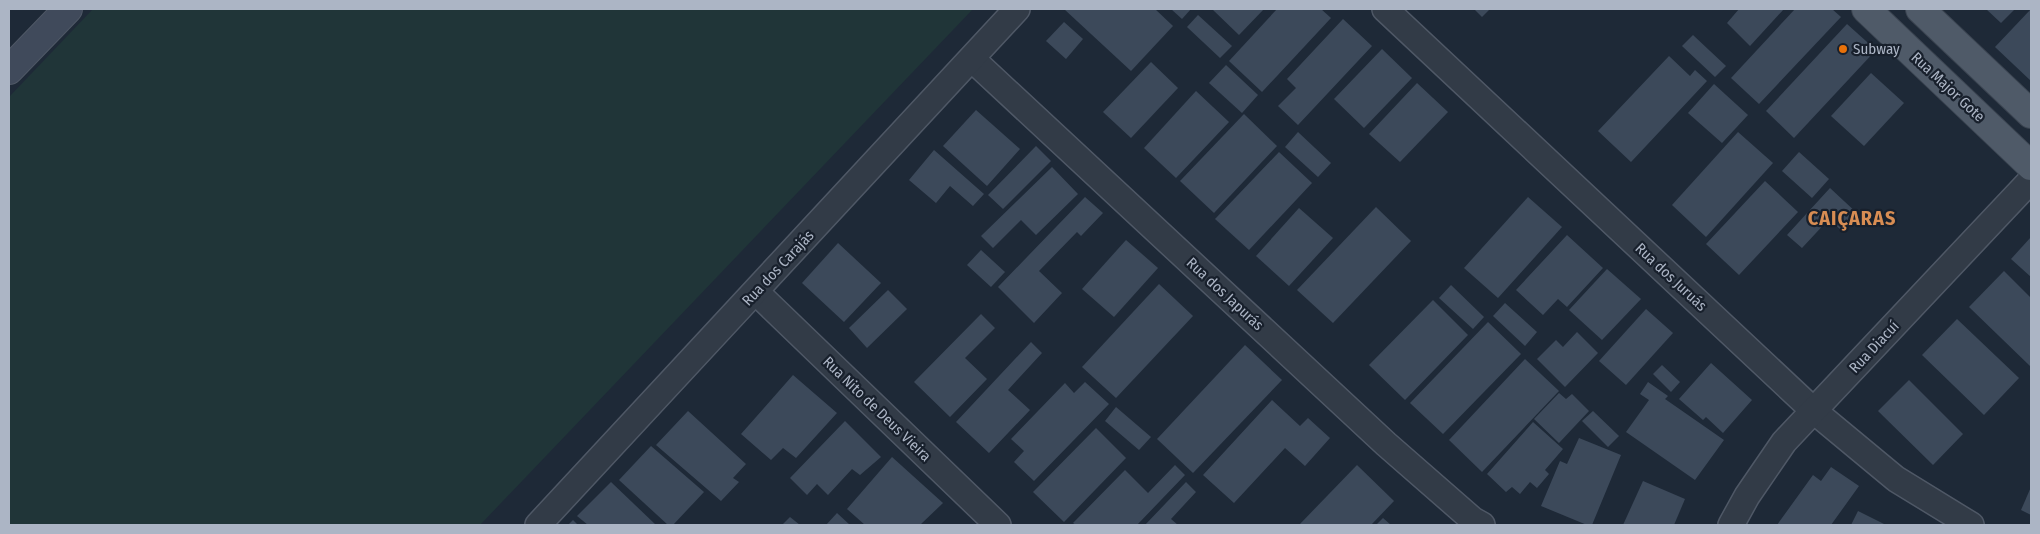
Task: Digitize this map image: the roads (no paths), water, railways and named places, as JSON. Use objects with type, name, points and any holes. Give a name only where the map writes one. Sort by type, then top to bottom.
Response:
[{"type":"main road","name":"Rua Major Gote","points":[[1866,9],[2031,166]]},
{"type":"main road","points":[[1920,9],[2031,114]]},
{"type":"street","points":[[9,70],[68,9]]},
{"type":"street","name":"Rua dos Carajás","points":[[538,525],[1018,9]]},
{"type":"street","name":"Rua dos Juruás","points":[[1385,9],[1814,411],[1896,479],[1971,525]]},
{"type":"street","name":"Rua dos Japurás","points":[[972,59],[1386,444],[1473,520],[1482,525]]},
{"type":"street","name":"Rua Diacuí","points":[[1731,525],[1747,496],[1784,442],[2031,180]]},
{"type":"street","name":"Rua Nito de Deus Vieira","points":[[756,292],[985,521]]},
{"type":"place","name":"Subway","points":[[1843,49]]},
{"type":"district","name":"CAIÇARAS","points":[[1852,218]]}]
